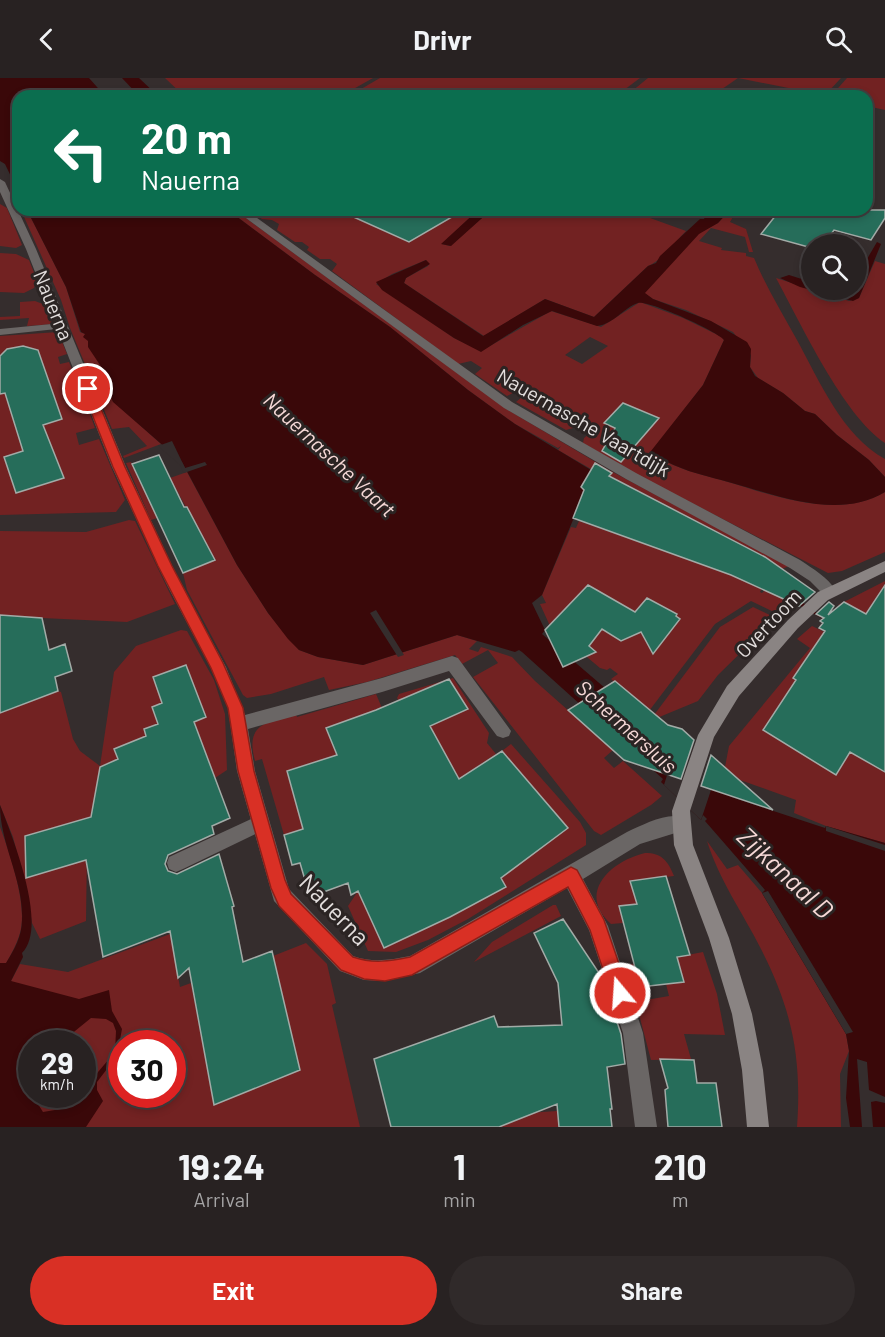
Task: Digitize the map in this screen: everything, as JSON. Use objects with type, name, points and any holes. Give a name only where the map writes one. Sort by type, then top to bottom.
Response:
[{"type":"street","name":"Nauerna","points":[[0,182],[12,206]]},
{"type":"street","name":"Nauerna","points":[[17,216],[119,467],[174,585],[218,667],[236,708],[246,771],[277,882],[285,900],[347,964],[364,970],[385,971],[412,966],[571,876],[634,836],[680,818]]},
{"type":"street","name":"Nauernasche Vaartdijk","points":[[248,216],[508,405],[624,472],[795,564],[815,577],[826,593]]},
{"type":"street","points":[[0,332],[62,326]]},
{"type":"street","name":"Overtoom","points":[[680,818],[706,735],[734,692],[826,593],[885,566]]},
{"type":"street","points":[[238,724],[382,685],[452,663],[503,731]]},
{"type":"street","points":[[680,818],[692,870],[719,936],[744,1020],[755,1082],[758,1127]]},
{"type":"street","points":[[176,863],[260,822]]},
{"type":"street","points":[[571,876],[598,927],[633,1033],[646,1127]]},
{"type":"shaded area","points":[[165,78],[373,78],[352,90],[178,90]]},
{"type":"shaded area","points":[[380,78],[640,78],[624,90],[359,90]]},
{"type":"shaded area","points":[[648,78],[738,78],[721,90],[633,90]]},
{"type":"shaded area","points":[[738,78],[841,78],[830,90],[799,90]]},
{"type":"shaded area","points":[[847,78],[885,78],[885,110],[873,107],[873,90],[836,90]]},
{"type":"shaded area","points":[[0,204],[7,208],[22,245],[16,248],[0,246]]},
{"type":"shaded area","points":[[24,216],[30,216],[66,287],[80,332],[85,334],[104,371],[106,386],[113,401],[161,444],[124,458],[123,456],[147,446],[129,427],[112,429],[70,328],[61,300]]},
{"type":"shaded area","points":[[236,216],[243,216],[508,410],[609,470],[789,566],[782,569],[762,555],[593,467],[591,469],[558,450],[561,446],[558,448],[515,424],[468,390],[390,327]]},
{"type":"shaded area","points":[[257,216],[472,216],[442,244],[450,246],[484,216],[645,216],[686,231],[663,256],[648,266],[594,317],[545,299],[484,336],[404,283],[406,278],[428,266],[426,260],[392,274],[376,284],[454,338],[481,351],[551,311],[601,327],[640,302],[683,318],[722,337],[724,340],[703,385],[651,452],[669,463],[688,470],[806,503],[847,504],[867,500],[885,492],[885,552],[842,571],[828,573],[645,479],[583,443],[584,438],[596,428],[581,421],[573,428],[566,430],[516,402],[522,397],[515,392],[507,396],[475,374],[482,368],[471,361],[458,364],[332,271],[337,264],[330,259],[320,259],[307,250],[309,247],[302,242],[295,242],[277,230],[279,224]],"holes":[[[590,337],[608,346],[582,364],[565,355]]]},
{"type":"shaded area","points":[[724,216],[734,216],[730,222],[746,229],[753,252],[749,252],[745,237],[711,228],[699,241],[722,248],[721,250],[746,253],[746,256],[754,258],[774,300],[844,422],[870,449],[885,459],[885,477],[869,460],[815,414],[805,411],[783,393],[758,378],[750,367],[751,355],[733,332],[686,310],[653,299],[644,293],[699,233],[718,223]]},
{"type":"shaded area","points":[[0,253],[16,254],[29,260],[37,280],[34,288],[24,293],[0,292]]},
{"type":"shaded area","points":[[875,261],[885,264],[885,443],[869,430],[839,391],[810,343],[776,278],[801,286],[801,300],[849,301],[867,300],[867,280]]},
{"type":"shaded area","points":[[35,301],[48,306],[55,324],[27,326],[29,318],[0,320],[0,317],[20,316],[20,302]]},
{"type":"shaded area","points":[[58,332],[67,354],[58,357],[60,364],[69,362],[76,379],[67,381],[67,384],[77,382],[84,399],[75,403],[76,405],[86,403],[95,428],[76,433],[79,445],[99,439],[125,500],[116,512],[0,515],[0,336]]},
{"type":"shaded area","points":[[131,462],[157,518],[151,520],[126,463]]},
{"type":"shaded area","points":[[187,472],[237,565],[268,613],[299,650],[318,657],[363,665],[457,635],[477,641],[469,649],[478,652],[481,647],[512,657],[535,681],[613,750],[604,758],[614,768],[623,761],[662,796],[601,835],[594,831],[473,677],[498,663],[488,650],[462,664],[455,655],[367,682],[329,690],[324,677],[271,694],[247,698],[243,695],[187,590],[183,573],[215,560],[170,478]]},
{"type":"shaded area","points":[[129,520],[135,521],[175,604],[127,622],[42,618],[0,653],[0,531],[86,532]]},
{"type":"shaded area","points":[[579,521],[741,578],[762,588],[760,592],[762,593],[769,587],[794,603],[782,616],[751,601],[715,624],[649,711],[611,679],[618,674],[610,668],[607,670],[600,668],[550,626],[540,604],[546,603],[542,595],[571,527],[576,528]]},
{"type":"shaded area","points":[[885,581],[885,625],[838,605]]},
{"type":"shaded area","points":[[753,607],[776,618],[718,675],[698,701],[657,718],[654,715],[720,627]]},
{"type":"shaded area","points":[[812,626],[885,661],[885,843],[826,826],[794,813],[796,800],[740,780],[725,767],[729,746],[810,648],[797,639]]},
{"type":"shaded area","points":[[181,630],[187,631],[214,680],[225,714],[227,770],[215,778],[199,735],[161,735],[206,717],[186,665],[153,677],[162,703],[152,707],[158,724],[144,729],[146,736],[114,749],[118,759],[100,767],[87,848],[86,921],[40,939],[32,923],[27,891],[13,837],[0,805],[0,713],[58,691],[61,692],[73,739],[80,751],[100,766],[114,672],[136,646]]},
{"type":"shaded area","points":[[453,678],[489,733],[487,743],[496,754],[466,774],[483,795],[503,876],[568,828],[502,751],[511,744],[580,822],[586,833],[586,845],[468,919],[428,940],[396,952],[368,951],[348,906],[358,891],[384,948],[450,916],[397,740],[467,709],[449,679]]},
{"type":"shaded area","points":[[448,680],[399,701],[397,698],[399,694]]},
{"type":"shaded area","points":[[376,694],[382,708],[326,728],[343,772],[331,757],[287,771],[303,829],[284,835],[262,759],[255,761],[253,739],[255,732],[275,720],[296,714],[297,717]]},
{"type":"shaded area","points":[[0,827],[17,880],[22,908],[20,933],[6,964],[0,963]]},
{"type":"shaded area","points":[[707,841],[727,869],[738,865],[762,893],[846,1034],[849,1051],[840,1074],[841,1127],[797,1127],[796,1056],[787,1014],[772,971],[725,883]]},
{"type":"shaded area","points":[[645,853],[656,854],[664,859],[674,876],[630,881],[637,904],[619,906],[623,923],[611,924],[601,912],[597,901],[597,890],[602,880],[620,863]]},
{"type":"shaded area","points":[[556,905],[561,916],[474,962],[492,942]]},
{"type":"shaded area","points":[[170,934],[180,987],[191,983],[214,1105],[300,1070],[273,956],[306,943],[327,964],[336,1003],[332,1005],[360,1127],[40,1127],[36,1108],[96,1108],[96,1030],[46,1030],[11,981],[20,964],[68,972]]},
{"type":"shaded area","points":[[703,952],[717,994],[725,1035],[684,1034],[691,1059],[651,1060],[626,965],[636,963],[646,1000],[669,996],[666,984],[677,957]]},
{"type":"shaded area","points":[[557,1111],[559,1127],[499,1127],[528,1113]]},
{"type":"water","points":[[0,78],[89,78],[100,90],[12,90],[12,179],[5,164],[0,161]]},
{"type":"water","points":[[122,78],[139,78],[152,90],[133,90]]},
{"type":"water","points":[[30,216],[236,216],[390,327],[468,390],[515,424],[591,470],[704,529],[834,626],[766,585],[575,515],[542,595],[532,603],[545,630],[542,634],[675,748],[680,748],[715,778],[716,784],[731,797],[825,828],[826,826],[885,843],[885,1127],[850,1127],[846,1098],[849,1051],[846,1034],[762,893],[765,890],[705,821],[707,819],[703,815],[701,820],[661,782],[663,779],[519,650],[515,652],[457,635],[363,665],[318,657],[299,650],[268,613],[237,565],[182,462],[113,402],[106,386],[104,371],[88,347],[88,341],[83,337],[85,334],[81,332],[66,287]]},
{"type":"water","points":[[471,216],[484,216],[451,246],[441,244]]},
{"type":"water","points":[[706,216],[724,216],[718,223],[699,234],[645,293],[653,299],[711,321],[747,342],[751,349],[750,367],[755,376],[783,393],[805,411],[815,414],[869,460],[885,477],[885,492],[867,500],[848,504],[809,503],[690,471],[669,463],[651,451],[703,385],[724,340],[709,330],[668,311],[638,303],[603,325],[597,326],[552,311],[523,325],[481,352],[454,338],[382,290],[376,282],[426,260],[430,264],[406,278],[404,283],[483,336],[545,299],[594,317],[648,266],[656,263],[660,256],[700,219],[704,219]]},
{"type":"water","points":[[877,242],[881,244],[867,278],[867,259]]},
{"type":"water","points":[[789,275],[801,279],[801,287],[780,278]]},
{"type":"water","points":[[0,805],[26,880],[32,923],[29,940],[22,953],[23,957],[11,981],[79,999],[109,990],[112,1011],[122,1029],[116,1030],[113,1023],[106,1019],[91,1018],[76,1030],[18,1030],[18,1108],[41,1108],[43,1112],[62,1108],[96,1108],[96,1074],[108,1060],[108,1068],[97,1082],[97,1090],[103,1101],[86,1127],[0,1127],[0,963],[6,963],[15,948],[21,932],[22,920],[22,905],[4,834]]},
{"type":"pier","points":[[172,441],[185,468],[205,462],[207,465],[184,473],[179,464],[158,446]]},
{"type":"pier","points":[[376,610],[404,655],[398,657],[370,613]]},
{"type":"pier","name":"Schermersluis","points":[[680,748],[715,778],[701,820],[664,785],[675,749]]},
{"type":"pier","points":[[826,826],[885,845],[885,851],[826,831]]},
{"type":"pier","points":[[768,891],[853,1032],[846,1034],[762,893]]},
{"type":"pier","points":[[857,1059],[867,1062],[869,1090],[885,1097],[885,1103],[871,1102],[873,1127],[862,1127]]},
{"type":"building","points":[[873,210],[885,210],[885,218],[871,240],[867,239],[867,234],[849,234],[834,230],[831,234],[801,234],[801,245],[761,234],[775,216],[873,216]]},
{"type":"building","points":[[351,216],[454,216],[409,242]]},
{"type":"building","points":[[23,346],[38,350],[62,419],[43,425],[64,478],[16,493],[4,457],[23,451],[5,393],[0,394],[0,356],[7,349]]},
{"type":"building","points":[[623,403],[659,418],[621,462],[602,451],[615,428],[604,423]]},
{"type":"building","points":[[159,455],[184,507],[187,507],[215,560],[183,573],[132,464]]},
{"type":"building","points":[[595,463],[612,473],[609,476],[765,557],[815,592],[799,606],[731,575],[573,518],[584,490],[581,487]]},
{"type":"building","points":[[588,585],[635,612],[647,598],[677,614],[676,616],[680,619],[653,654],[641,632],[621,641],[602,629],[589,646],[596,652],[563,667],[545,630]]},
{"type":"building","points":[[885,585],[885,772],[850,752],[836,775],[763,730],[796,680],[793,678],[825,631],[819,628],[823,623],[820,621],[824,618],[816,614],[829,602],[834,606],[828,615],[844,602],[866,614]]},
{"type":"building","points":[[0,615],[42,618],[49,650],[65,644],[72,671],[55,677],[58,691],[0,713]]},
{"type":"building","points":[[186,665],[206,717],[194,722],[230,818],[212,826],[214,834],[168,855],[165,864],[168,871],[177,874],[219,854],[234,906],[232,907],[243,962],[272,951],[300,1070],[214,1105],[189,968],[178,978],[170,931],[103,957],[86,860],[26,878],[25,836],[91,817],[100,767],[118,759],[114,749],[146,736],[144,729],[158,724],[152,707],[162,703],[153,677]]},
{"type":"building","points":[[449,679],[468,709],[430,726],[459,779],[502,751],[568,828],[501,878],[506,887],[384,948],[358,891],[351,895],[348,883],[310,897],[300,863],[292,865],[284,835],[303,829],[287,771],[337,755],[326,728]]},
{"type":"building","points":[[615,681],[668,725],[682,729],[694,740],[681,779],[624,760],[568,710]]},
{"type":"building","points":[[711,755],[773,810],[701,786]]},
{"type":"building","points":[[666,876],[690,955],[677,957],[684,982],[640,987],[619,906],[637,904],[630,881]]},
{"type":"building","points":[[563,919],[603,979],[621,1034],[625,1064],[607,1067],[612,1127],[559,1127],[557,1104],[499,1127],[391,1127],[374,1059],[494,1016],[498,1027],[562,1025],[558,983],[534,933]]},
{"type":"building","points":[[660,1059],[694,1060],[697,1083],[716,1083],[722,1127],[668,1127],[665,1090],[668,1088]]},
{"type":"route","points":[[88,389],[119,467],[174,585],[218,667],[236,708],[246,771],[277,882],[285,900],[347,964],[364,970],[385,971],[412,966],[571,876],[598,927],[620,993]]},
{"type":"water label","name":"Nauernasche Vaart","points":[[330,454]]},
{"type":"water label","name":"Zijkanaal D","points":[[786,872]]}]
